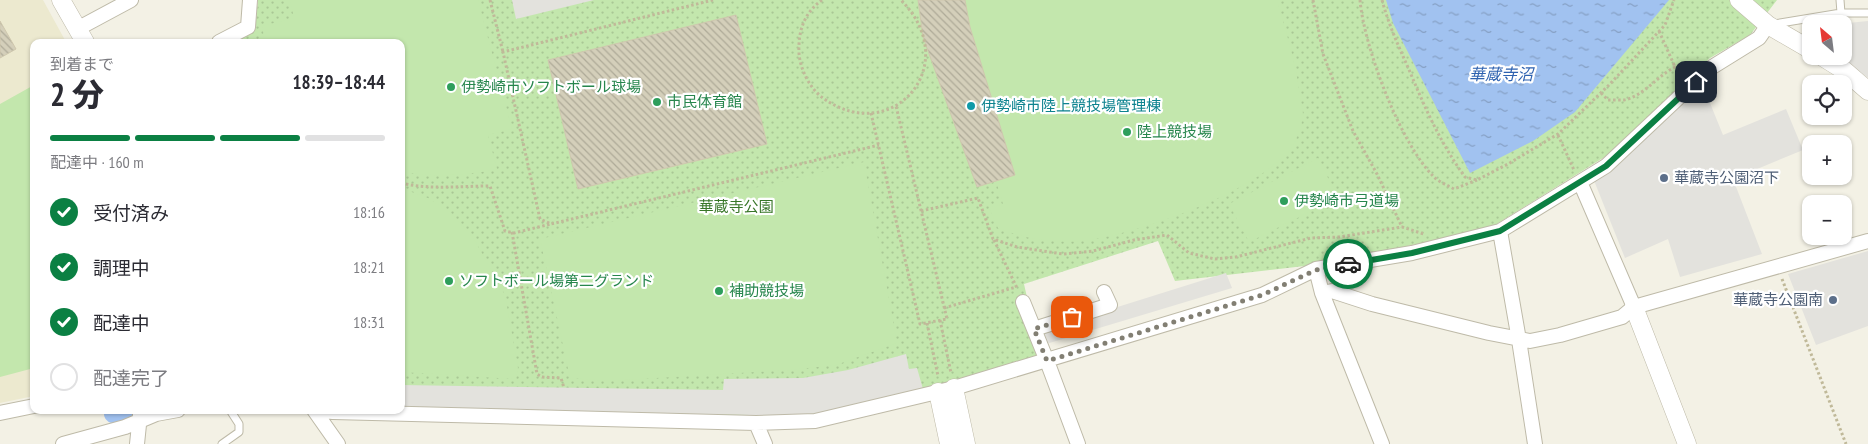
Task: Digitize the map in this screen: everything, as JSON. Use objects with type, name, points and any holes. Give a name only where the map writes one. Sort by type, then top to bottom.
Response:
[{"type":"street","points":[[61,0],[81,36],[131,0]]},
{"type":"street","points":[[225,39],[248,27],[250,0]]},
{"type":"street","points":[[1739,0],[1768,25],[1802,45]]},
{"type":"street","points":[[405,414],[756,423],[816,421],[1047,361],[1262,295],[1316,270],[1412,253],[1500,231],[1578,178],[1615,159],[1709,69],[1759,38],[1768,25]]},
{"type":"street","points":[[1835,65],[1868,91]]},
{"type":"street","points":[[1578,178],[1634,306],[1687,444]]},
{"type":"street","points":[[1500,231],[1520,340],[1535,444]]},
{"type":"street","points":[[1322,293],[1332,291],[1372,304],[1530,341],[1560,335],[1622,317],[1634,306],[1868,241]]},
{"type":"street","points":[[1316,270],[1322,293],[1382,444]]},
{"type":"street","points":[[1034,329],[1110,305],[1104,292]]},
{"type":"street","points":[[1023,302],[1078,444]]},
{"type":"street","points":[[946,386],[949,444]]},
{"type":"street","points":[[946,386],[966,444]]},
{"type":"street","points":[[0,413],[30,407]]},
{"type":"street","points":[[63,444],[126,427],[140,415],[156,414]]},
{"type":"street","points":[[317,414],[337,444]]},
{"type":"street","points":[[137,444],[140,415]]},
{"type":"street","points":[[756,423],[765,444]]},
{"type":"lane","points":[[1840,0],[1841,13]]},
{"type":"lane","points":[[1768,25],[1841,13],[1868,13]]},
{"type":"lane","points":[[222,444],[239,432],[239,424],[233,414]]},
{"type":"path","points":[[490,0],[540,219],[551,224]]},
{"type":"path","points":[[503,52],[713,0]]},
{"type":"path","points":[[822,0],[813,6],[802,24],[799,39],[799,56],[806,76],[815,92],[831,104],[849,112],[871,113],[896,106],[916,89],[924,70],[927,52],[920,28],[911,10],[901,0]]},
{"type":"path","points":[[1313,0],[1323,54],[1353,131],[1378,174],[1402,227]]},
{"type":"path","points":[[1360,0],[1361,14],[1379,74],[1410,146],[1434,177],[1454,188],[1477,180],[1508,164],[1558,134],[1602,93],[1665,25],[1674,0]]},
{"type":"path","points":[[1382,0],[1390,27],[1429,116],[1464,177],[1477,180]]},
{"type":"path","points":[[1659,31],[1675,67]]},
{"type":"path","points":[[1602,93],[1608,100],[1625,100],[1645,91],[1662,73],[1675,67],[1694,73]]},
{"type":"path","points":[[871,113],[920,324],[947,319],[896,106]]},
{"type":"path","points":[[1558,134],[1578,178]]},
{"type":"path","points":[[405,184],[443,188],[490,186],[504,231],[512,232],[878,145]]},
{"type":"path","points":[[921,211],[978,198],[993,239],[1023,302]]},
{"type":"path","points":[[993,239],[1016,247],[1063,254],[1093,252],[1134,240],[1167,235],[1189,253],[1215,259],[1236,257],[1311,238],[1339,237],[1402,227],[1421,234],[1431,234]]},
{"type":"path","points":[[512,232],[537,374],[561,378],[564,382],[564,388]]},
{"type":"path","points":[[1777,267],[1846,444]]},
{"type":"path","points":[[944,308],[1016,287]]},
{"type":"path","points":[[940,320],[946,386]]},
{"type":"path","points":[[927,323],[946,386]]},
{"type":"shaded area","points":[[0,0],[43,0],[64,39],[30,39],[30,397],[0,403]]},
{"type":"shaded area","points":[[512,0],[594,0],[516,19]]},
{"type":"shaded area","points":[[1868,21],[1868,78],[1851,65],[1852,23]]},
{"type":"shaded area","name":"華蔵寺公園沼下","points":[[1701,81],[1723,135],[1786,109],[1802,148],[1802,150],[1733,179],[1762,254],[1680,277],[1668,239],[1625,258],[1593,178]]},
{"type":"shaded area","name":"華蔵寺公園南","points":[[1868,251],[1868,326],[1816,345],[1788,274]]},
{"type":"shaded area","points":[[1226,273],[1232,288],[1046,344],[1041,331]]},
{"type":"shaded area","points":[[906,354],[909,369],[917,368],[923,389],[805,416],[405,409],[405,385],[723,390],[724,379],[803,378],[848,370]]},
{"type":"green space","name":"華蔵寺公園","points":[[258,0],[1777,0],[1750,35],[1710,58],[1611,153],[1487,230],[1313,265],[1175,281],[1158,241],[1024,284],[1040,355],[923,389],[805,416],[595,415],[405,410],[405,39],[238,39],[255,30]]},
{"type":"green space","name":"伊勢崎市ソフトボール球場","points":[[290,0],[478,0],[512,129],[488,135],[497,169],[449,175],[405,172],[405,39],[264,39],[262,26],[294,18]]},
{"type":"green space","name":"陸上競技場","points":[[917,0],[1277,0],[1296,72],[1303,115],[1302,123],[1290,150],[1264,172],[1217,199],[1163,221],[1110,236],[1088,240],[1054,241],[1020,236],[998,228],[989,208],[1003,204],[996,181],[977,187],[923,37]]},
{"type":"green space","points":[[30,87],[30,369],[0,377],[0,104]]},
{"type":"green space","name":"伊勢崎市弓道場","points":[[1318,158],[1338,198],[1249,242],[1229,204]]},
{"type":"green space","name":"補助競技場","points":[[864,162],[897,343],[836,365],[790,370],[607,381],[570,378],[540,239]]},
{"type":"green space","name":"ソフトボール場第二グランド","points":[[405,189],[428,198],[451,213],[474,239],[505,295],[518,368],[516,379],[405,372]]},
{"type":"water","name":"華蔵寺沼","points":[[1386,0],[1669,0],[1575,112],[1533,141],[1470,173],[1393,23]]},
{"type":"building","name":"伊勢崎市陸上競技場管理棟","points":[[918,0],[965,0],[970,27],[1015,175],[977,187],[923,37]]},
{"type":"building","name":"市民体育館","points":[[736,15],[767,144],[578,189],[548,60]]},
{"type":"building","points":[[0,21],[16,49],[0,58]]},
{"type":"way so far","points":[[1072,317],[1034,329],[1047,361],[1262,295],[1316,270],[1348,264]]},
{"type":"place","name":"伊勢崎市ソフトボール球場","points":[[451,87]]},
{"type":"place","name":"市民体育館","points":[[657,102]]},
{"type":"place","name":"伊勢崎市陸上競技場管理棟","points":[[971,106]]},
{"type":"place","name":"陸上競技場","points":[[1127,132]]},
{"type":"place","name":"華蔵寺公園沼下","points":[[1664,178]]},
{"type":"place","name":"伊勢崎市弓道場","points":[[1284,201]]},
{"type":"place","name":"ソフトボール場第二グランド","points":[[449,281]]},
{"type":"place","name":"補助競技場","points":[[719,291]]},
{"type":"place","name":"華蔵寺公園南","points":[[1833,300]]},
{"type":"route","points":[[1348,264],[1412,253],[1500,231],[1606,166],[1696,82]]}]
